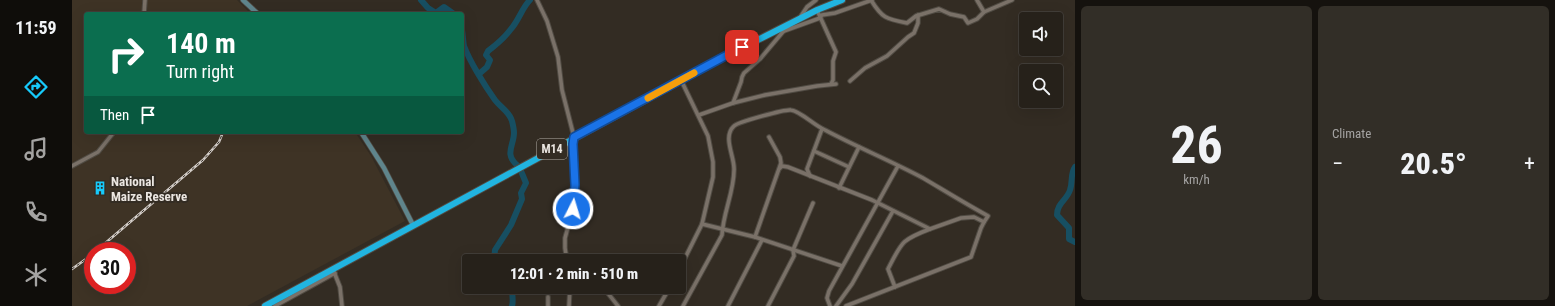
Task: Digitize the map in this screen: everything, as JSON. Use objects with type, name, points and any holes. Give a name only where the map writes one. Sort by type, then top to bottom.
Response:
[{"type":"highway","name":"M14","points":[[264,306],[333,271],[413,225],[730,54],[817,10],[842,0]]},
{"type":"street","points":[[144,12],[145,0]]},
{"type":"street","points":[[243,0],[256,12]]},
{"type":"street","points":[[537,0],[558,57],[562,90],[574,137],[575,185],[573,209],[565,238],[565,254]]},
{"type":"street","points":[[798,20],[807,7],[816,0]]},
{"type":"street","points":[[783,32],[820,18],[822,15],[835,13],[851,6],[872,0],[877,11],[893,21],[907,23],[918,15],[939,9],[950,14],[964,17],[968,22],[977,19],[984,12],[1012,0]]},
{"type":"street","points":[[977,0],[984,12]]},
{"type":"street","points":[[817,10],[836,52],[833,61],[831,84]]},
{"type":"street","points":[[850,81],[865,68],[887,56],[908,36],[914,33],[918,24],[918,15]]},
{"type":"street","points":[[733,103],[742,76],[791,23]]},
{"type":"street","points":[[681,80],[708,136],[713,162],[713,177],[702,224],[686,256]]},
{"type":"street","points":[[699,115],[733,103],[765,95],[836,84]]},
{"type":"street","points":[[683,306],[722,235],[721,228],[734,178],[734,163],[729,136],[733,126],[761,116],[789,109],[796,111],[822,129],[898,166],[988,216],[981,228],[971,257],[846,306]]},
{"type":"street","points":[[798,171],[802,172],[807,169],[822,129]]},
{"type":"street","points":[[72,166],[98,152],[112,134]]},
{"type":"street","points":[[362,134],[384,168],[413,225]]},
{"type":"street","points":[[769,137],[780,158],[788,167]]},
{"type":"street","points":[[839,188],[859,147]]},
{"type":"street","points":[[814,151],[849,167]]},
{"type":"street","points":[[755,237],[780,168],[780,158]]},
{"type":"street","points":[[780,168],[782,166],[788,167],[878,203],[930,229]]},
{"type":"street","points":[[830,306],[828,295],[842,266],[898,166]]},
{"type":"street","points":[[807,169],[810,176]]},
{"type":"street","points":[[768,306],[794,256],[793,250],[812,203]]},
{"type":"street","points":[[836,306],[852,284],[893,211]]},
{"type":"street","points":[[895,287],[888,269],[902,242],[911,236],[961,218],[974,217],[984,222]]},
{"type":"street","points":[[702,224],[755,237],[842,266]]},
{"type":"street","points":[[728,306],[762,240]]},
{"type":"street","points":[[275,306],[333,271],[340,287],[342,306]]},
{"type":"street","points":[[569,306],[570,294]]},
{"type":"street","points":[[609,294],[618,306]]},
{"type":"street","points":[[660,306],[666,294]]},
{"type":"street","points":[[548,297],[548,306]]},
{"type":"shaded area","points":[[72,0],[237,0],[249,12],[84,12],[84,134],[356,134],[371,156],[405,221],[247,306],[72,306]]},
{"type":"waterway","points":[[421,0],[428,8],[434,12]]},
{"type":"waterway","points":[[479,74],[487,67],[490,60],[486,55],[488,51],[509,32],[530,0]]},
{"type":"waterway","points":[[437,12],[444,7],[451,12]]},
{"type":"waterway","points":[[464,46],[482,81],[495,100],[511,118],[514,137],[510,153],[513,161],[517,165]]},
{"type":"waterway","points":[[1075,167],[1069,193],[1060,204],[1057,211],[1057,215],[1069,228],[1069,239],[1075,242]]},
{"type":"waterway","points":[[495,254],[495,250],[511,225],[522,199],[521,193],[526,183],[521,171]]},
{"type":"waterway","points":[[512,294],[512,306]]},
{"type":"railway","points":[[107,242],[203,160],[219,142],[222,134]]},
{"type":"railway","points":[[72,269],[84,260]]},
{"type":"slow traffic","points":[[648,98],[694,73]]},
{"type":"place","name":"National Maize Reserve","points":[[100,188]]},
{"type":"route","points":[[573,209],[575,185],[574,137],[742,47]]}]
